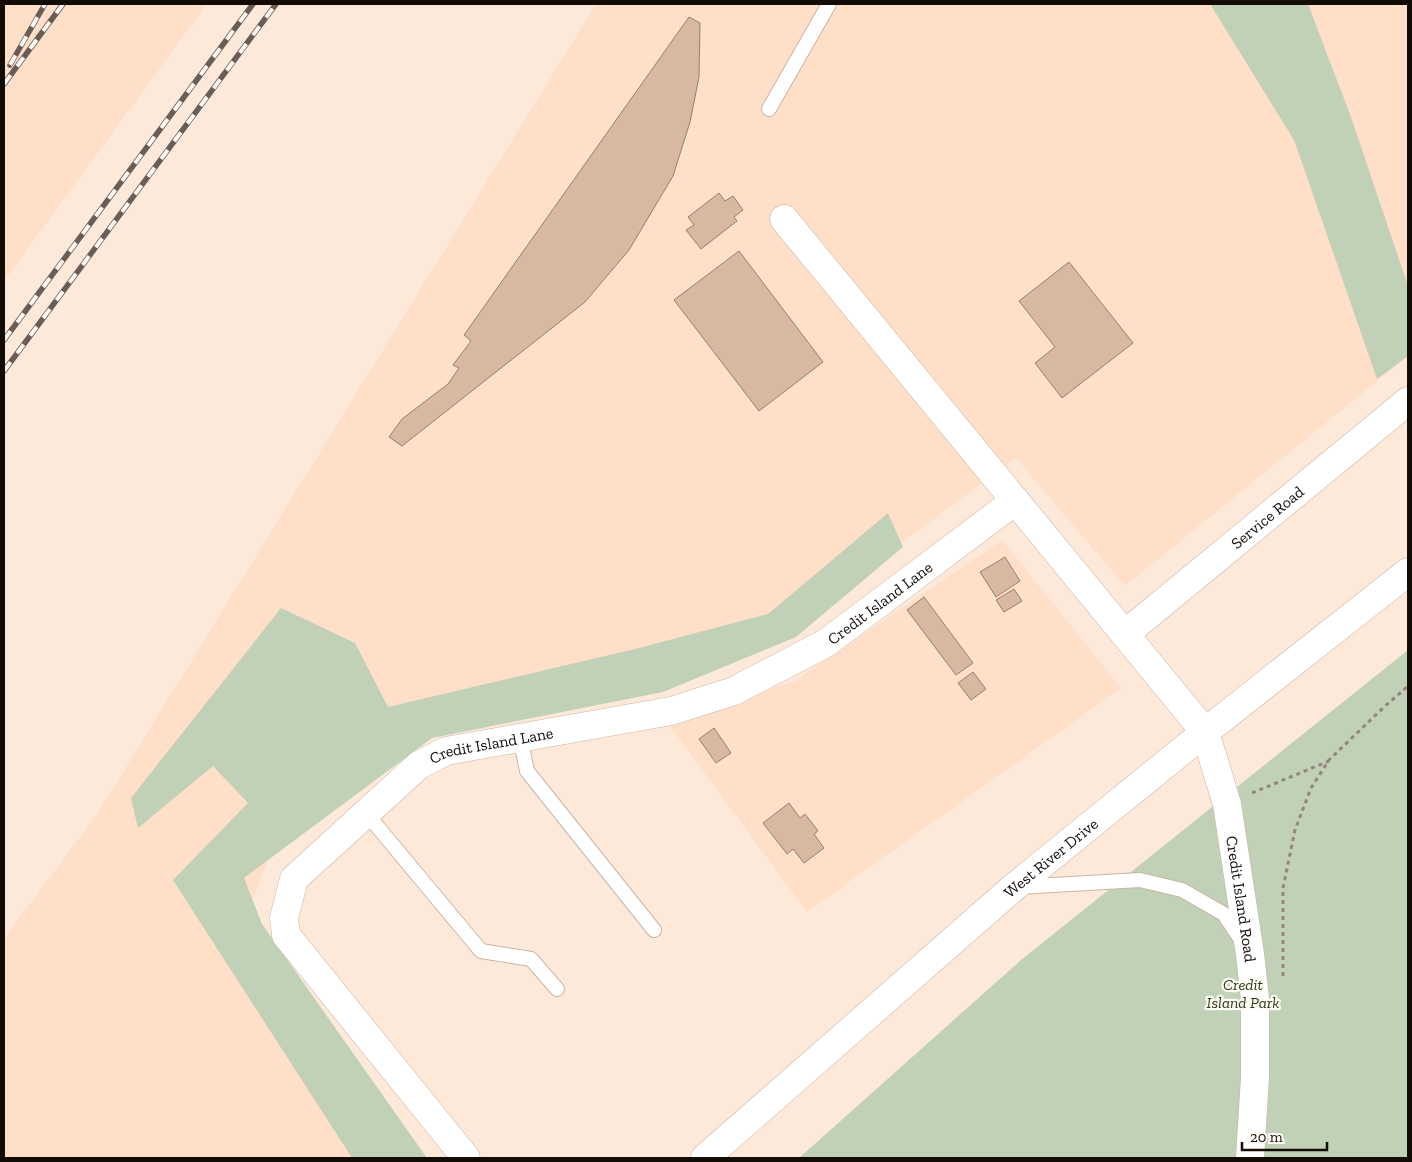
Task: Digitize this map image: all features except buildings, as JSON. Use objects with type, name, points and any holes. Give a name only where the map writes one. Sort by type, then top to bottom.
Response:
[{"type":"street","points":[[784,219],[1206,732]]},
{"type":"street","name":"Service Road","points":[[1125,634],[1408,401]]},
{"type":"street","name":"Credit Island Lane","points":[[466,1158],[286,935],[284,918],[294,879],[419,765],[446,750],[671,711],[734,691],[826,643],[1015,501]]},
{"type":"street","name":"West River Drive","points":[[705,1158],[1013,888],[1408,572]]},
{"type":"street","name":"Credit Island Road","points":[[1206,732],[1227,804],[1255,999],[1255,1077],[1250,1158]]},
{"type":"lane","points":[[769,109],[828,4]]},
{"type":"lane","points":[[520,738],[527,771],[654,930]]},
{"type":"lane","points":[[366,813],[481,951],[530,959],[557,989]]},
{"type":"lane","points":[[1013,888],[1140,880],[1182,890],[1224,914],[1250,954]]},
{"type":"path","points":[[1283,980],[1282,888],[1295,830],[1311,788],[1330,760],[1408,686]]},
{"type":"path","points":[[1227,804],[1330,760]]},
{"type":"shaded area","points":[[4,4],[207,4],[4,281]]},
{"type":"shaded area","points":[[596,4],[1408,4],[1408,356],[1125,586],[1016,458],[794,623],[443,722],[279,832],[241,930],[420,1158],[4,1158],[4,938],[96,816]]},
{"type":"shaded area","points":[[1002,540],[1121,688],[807,912],[667,722],[793,682]]},
{"type":"green space","points":[[1210,4],[1308,4],[1351,117],[1408,286],[1408,356],[1377,379],[1294,140]]},
{"type":"green space","points":[[888,513],[903,547],[796,637],[663,692],[432,738],[244,878],[262,924],[427,1158],[352,1158],[173,880],[248,803],[213,766],[138,828],[131,798],[281,608],[355,643],[388,707],[635,649],[768,614]]},
{"type":"green space","name":"Credit Island Park","points":[[1408,650],[1408,1158],[799,1158],[1021,960]]},
{"type":"railway","points":[[10,65],[45,4]]},
{"type":"railway","points":[[4,84],[63,4]]},
{"type":"railway","points":[[4,340],[253,4]]},
{"type":"railway","points":[[4,371],[276,4]]}]
